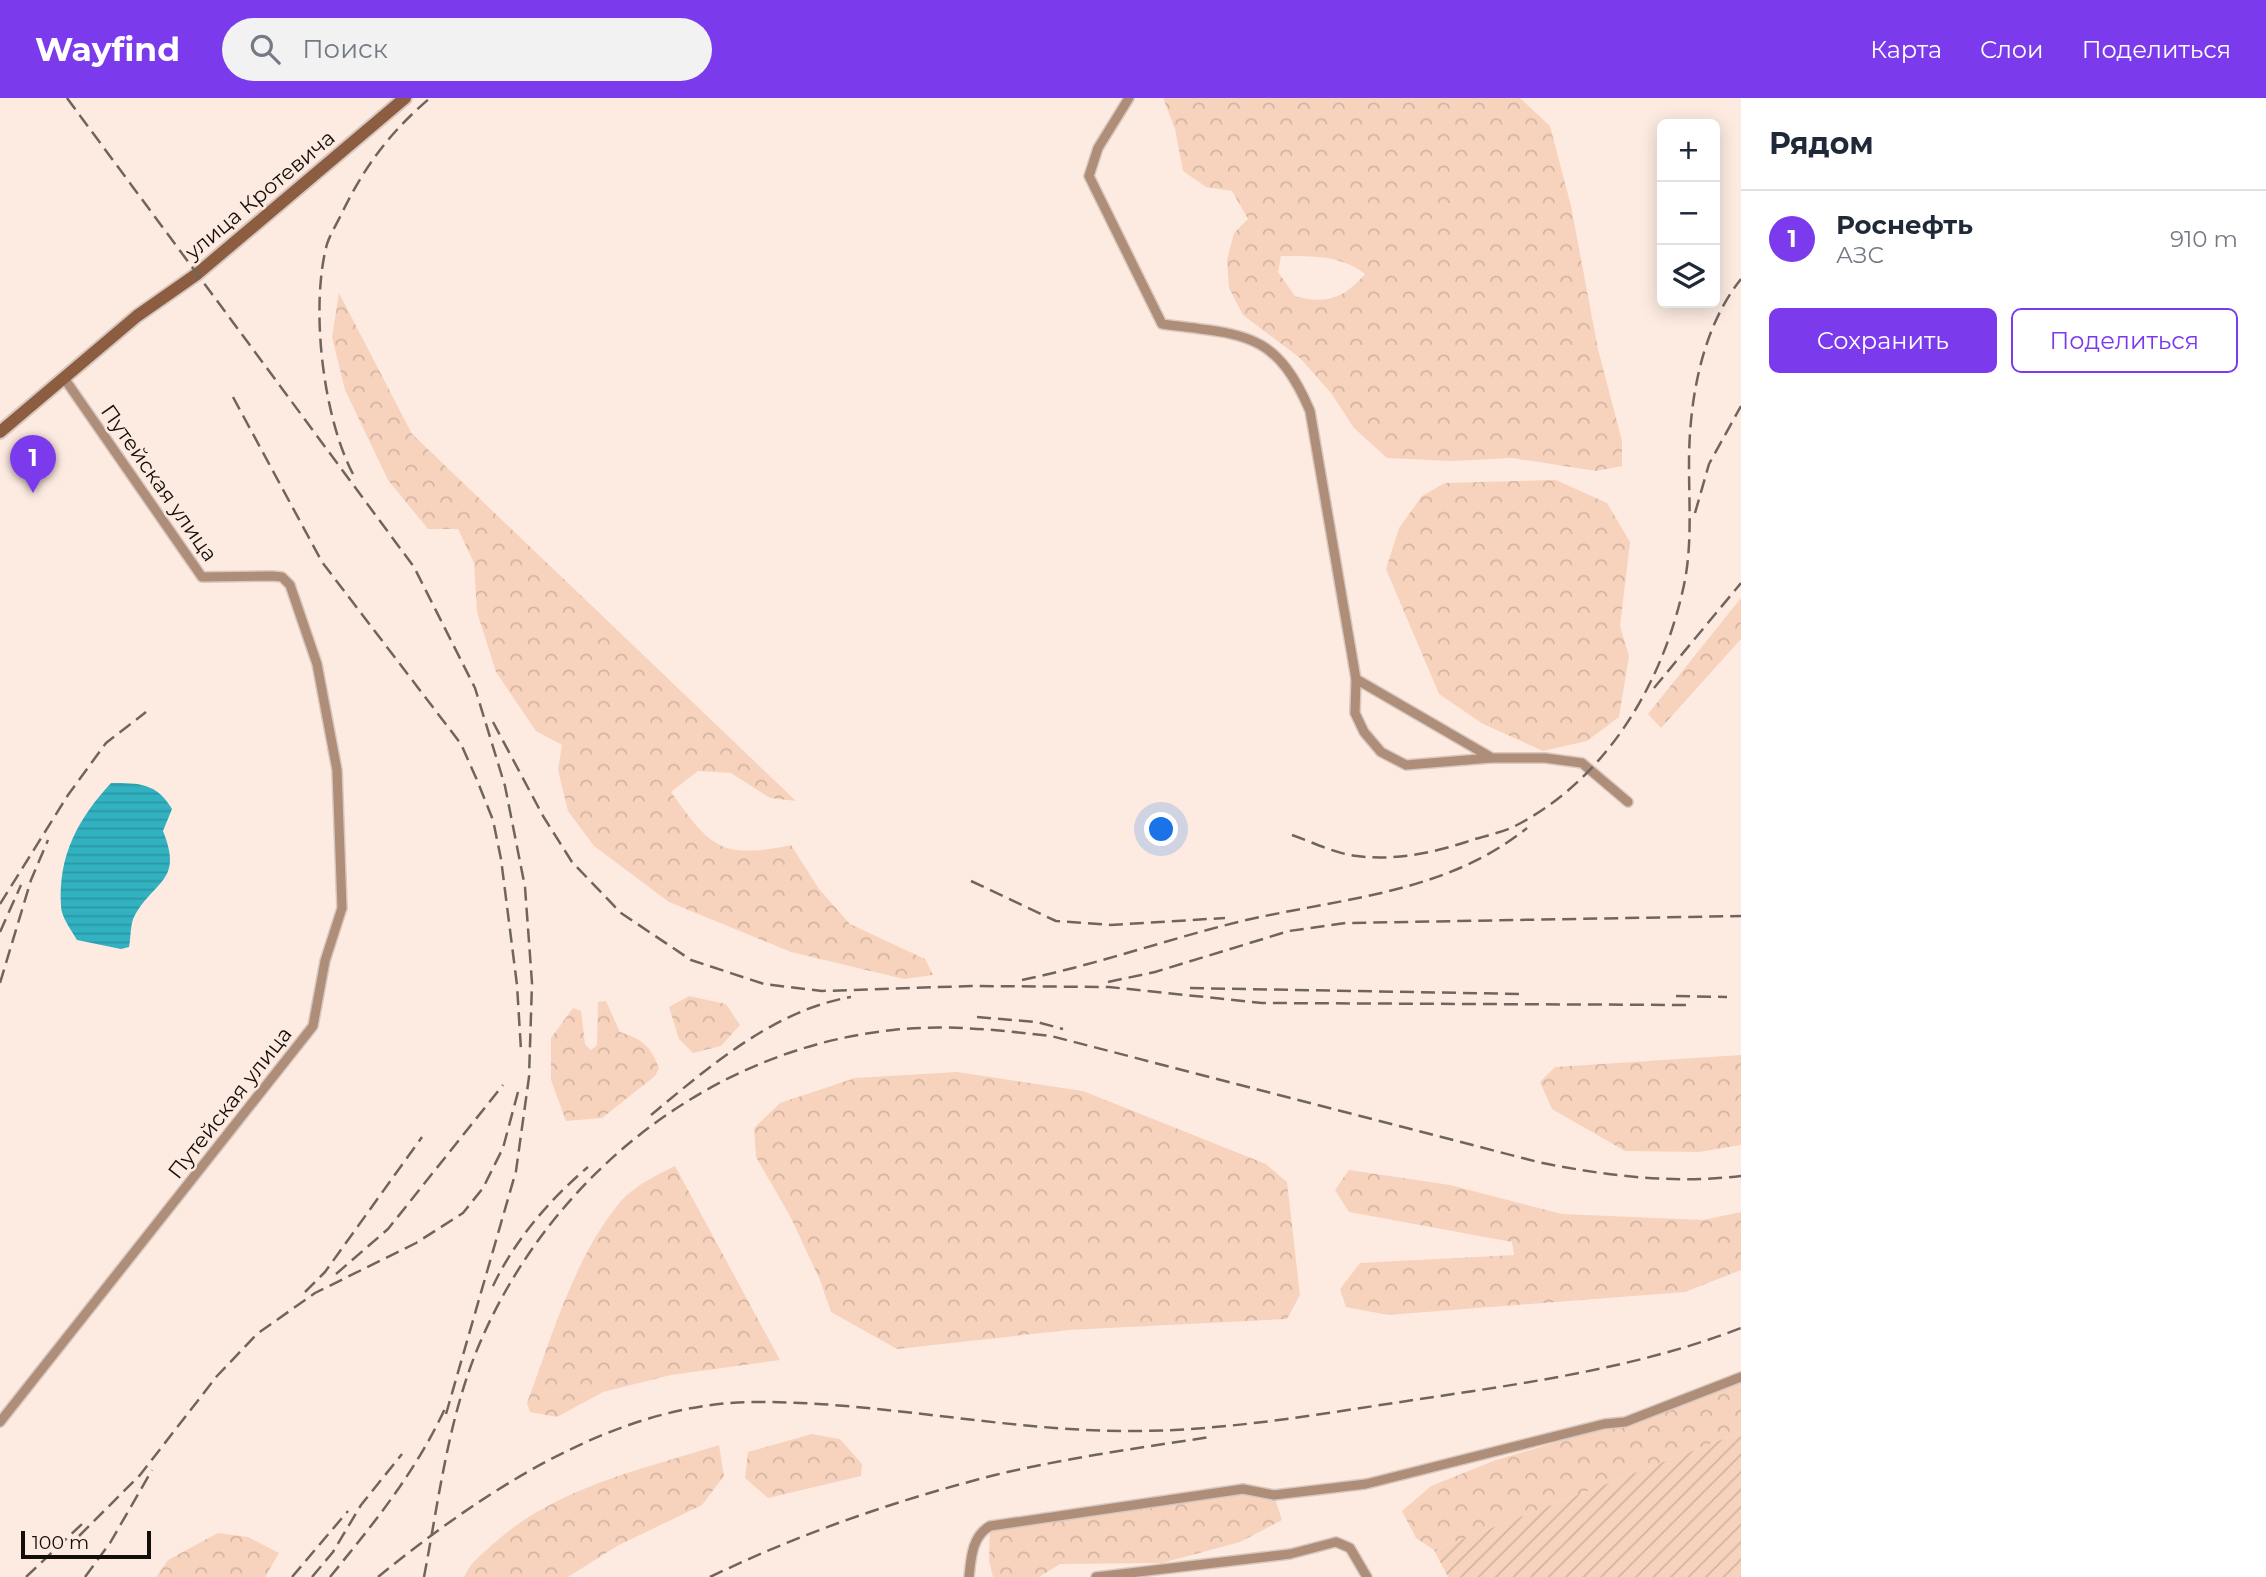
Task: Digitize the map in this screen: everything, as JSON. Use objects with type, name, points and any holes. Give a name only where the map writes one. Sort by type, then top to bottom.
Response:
[{"type":"street","name":"улица Кротевича","points":[[0,432],[137,316],[191,279],[405,98]]},
{"type":"street","points":[[1129,98],[1098,148],[1089,176],[1162,324],[1232,334],[1253,341],[1275,352],[1297,383],[1310,411],[1356,679],[1355,713],[1364,732],[1381,752],[1406,765],[1492,758],[1545,758],[1582,763],[1628,802]]},
{"type":"street","name":"Путейская улица","points":[[0,1422],[313,1026],[326,961],[342,908],[337,770],[317,664],[290,585],[282,577],[272,576],[202,577],[64,378]]},
{"type":"street","points":[[1356,679],[1492,758]]},
{"type":"street","points":[[969,1577],[972,1550],[982,1531],[990,1527],[1243,1489],[1274,1494],[1366,1484],[1604,1424],[1625,1422],[1741,1377]]},
{"type":"street","points":[[1096,1577],[1290,1554],[1336,1542],[1350,1548],[1367,1577]]},
{"type":"green space","points":[[1163,98],[1520,98],[1550,126],[1571,206],[1598,349],[1622,441],[1622,466],[1596,471],[1512,458],[1451,461],[1387,458],[1354,428],[1331,393],[1300,358],[1243,315],[1229,288],[1227,260],[1234,233],[1248,219],[1232,191],[1206,187],[1183,171],[1175,129]],"holes":[[[1281,256],[1336,260],[1365,274],[1342,294],[1325,299],[1306,299],[1295,296],[1278,272]]]},
{"type":"green space","points":[[339,293],[412,434],[796,801],[770,798],[731,773],[698,771],[671,792],[696,826],[719,845],[733,849],[748,851],[791,845],[819,889],[850,924],[925,959],[933,975],[904,979],[791,952],[669,902],[594,846],[568,811],[558,770],[562,745],[536,731],[496,672],[477,612],[474,563],[458,529],[428,529],[388,480],[345,390],[332,337]]},
{"type":"green space","points":[[1556,480],[1607,503],[1630,542],[1620,626],[1629,656],[1619,717],[1587,741],[1543,751],[1483,724],[1439,694],[1386,569],[1399,528],[1422,496],[1445,483]]},
{"type":"green space","points":[[1741,598],[1741,639],[1661,728],[1648,714]]},
{"type":"green space","points":[[689,996],[726,1004],[740,1025],[721,1046],[693,1053],[679,1039],[669,1007]]},
{"type":"green space","points":[[606,1001],[620,1032],[645,1044],[659,1068],[655,1076],[602,1118],[566,1121],[551,1080],[551,1038],[573,1008],[581,1011],[585,1044],[591,1050],[597,1045],[598,1002]]},
{"type":"green space","points":[[1741,1055],[1741,1145],[1699,1152],[1625,1151],[1552,1109],[1540,1082],[1555,1067]]},
{"type":"green space","points":[[957,1072],[1083,1091],[1266,1164],[1287,1182],[1300,1295],[1287,1319],[1069,1330],[897,1349],[831,1312],[820,1280],[790,1216],[756,1157],[754,1128],[780,1103],[855,1078]]},
{"type":"green space","points":[[675,1166],[780,1360],[671,1375],[603,1392],[557,1417],[530,1412],[527,1403],[566,1298],[589,1248],[626,1196],[646,1181]]},
{"type":"green space","points":[[1349,1170],[1450,1185],[1562,1214],[1703,1220],[1741,1212],[1741,1270],[1685,1292],[1388,1315],[1346,1307],[1340,1289],[1360,1263],[1514,1255],[1512,1242],[1349,1212],[1335,1190]]},
{"type":"green space","points":[[1741,1377],[1741,1432],[1434,1550],[1416,1538],[1402,1511],[1431,1486],[1496,1460],[1625,1422]]},
{"type":"green space","points":[[1741,1432],[1741,1577],[1448,1577],[1434,1550]]},
{"type":"green space","points":[[812,1434],[840,1439],[862,1464],[861,1476],[768,1498],[745,1478],[748,1452]]},
{"type":"green space","points":[[719,1445],[724,1476],[702,1505],[617,1546],[568,1577],[464,1577],[473,1563],[516,1525],[570,1495],[599,1483]]},
{"type":"green space","points":[[1243,1489],[1274,1495],[1282,1520],[1240,1542],[1162,1563],[1060,1564],[1039,1577],[993,1577],[989,1561],[990,1526]]},
{"type":"green space","points":[[218,1533],[248,1537],[279,1553],[265,1577],[156,1577],[168,1560]]},
{"type":"water","points":[[111,783],[146,786],[160,794],[172,809],[163,831],[170,860],[168,870],[133,918],[129,947],[121,949],[77,940],[61,910],[63,870],[72,839],[89,810]]},
{"type":"railway","points":[[67,98],[414,567],[475,688],[505,786],[525,887],[532,983],[529,1077],[516,1171],[446,1414]]},
{"type":"railway","points":[[353,474],[334,423],[322,361],[320,298],[327,244],[368,166],[402,124],[430,98]]},
{"type":"railway","points":[[1292,835],[1357,856],[1399,857],[1440,850],[1517,825],[1550,805],[1579,780],[1605,752],[1628,722],[1647,688],[1676,617],[1689,551],[1689,464],[1695,391],[1707,343],[1716,320],[1741,279]]},
{"type":"railway","points":[[233,397],[322,562],[461,744],[477,780],[493,820],[501,859],[517,985],[521,1050]]},
{"type":"railway","points":[[1695,513],[1709,464],[1741,406]]},
{"type":"railway","points":[[1654,688],[1741,583]]},
{"type":"railway","points":[[0,904],[68,795],[106,743],[146,712]]},
{"type":"railway","points":[[493,722],[543,816],[572,862],[621,913],[691,960],[764,984],[822,991],[971,986],[1109,987],[1262,1003],[1689,1005]]},
{"type":"railway","points":[[1022,980],[1238,922],[1425,881],[1461,868],[1495,850],[1527,828]]},
{"type":"railway","points":[[0,983],[31,880],[48,840]]},
{"type":"railway","points":[[971,881],[1056,921],[1111,925],[1225,918]]},
{"type":"railway","points":[[0,932],[21,885]]},
{"type":"railway","points":[[1108,982],[1155,972],[1289,931],[1346,923],[1741,916]]},
{"type":"railway","points":[[1190,988],[1522,994]]},
{"type":"railway","points":[[1676,996],[1727,997]]},
{"type":"railway","points":[[651,1115],[719,1060],[769,1027],[795,1014],[851,997]]},
{"type":"railway","points":[[977,1017],[1037,1022],[1063,1029]]},
{"type":"railway","points":[[424,1577],[452,1430],[468,1373],[510,1284],[548,1228],[593,1177],[644,1132],[700,1094],[761,1064],[825,1042],[893,1030],[933,1028],[1051,1036],[1538,1162],[1589,1171],[1664,1179],[1741,1176]]},
{"type":"railway","points":[[336,1274],[388,1229],[503,1085]]},
{"type":"railway","points":[[79,1536],[140,1475],[217,1376],[257,1334],[315,1293],[416,1243],[463,1213],[483,1188],[503,1148],[518,1092]]},
{"type":"railway","points":[[305,1292],[325,1272],[422,1137]]},
{"type":"railway","points":[[493,1286],[522,1237],[560,1193],[588,1167]]},
{"type":"railway","points":[[378,1577],[461,1514],[552,1458],[651,1418],[701,1406],[753,1402],[799,1403],[1030,1426],[1123,1431],[1195,1429],[1301,1417],[1576,1374],[1660,1354],[1741,1328]]},
{"type":"railway","points":[[330,1577],[409,1473],[447,1404]]},
{"type":"railway","points":[[710,1577],[814,1532],[958,1485],[1048,1463],[1210,1437]]},
{"type":"railway","points":[[312,1577],[333,1552],[361,1505],[402,1454]]},
{"type":"railway","points":[[85,1577],[110,1543],[152,1470]]},
{"type":"railway","points":[[292,1577],[348,1511]]},
{"type":"railway","points":[[26,1577],[82,1524]]},
{"type":"place","name":"Роснефть","points":[[33,493]]}]
